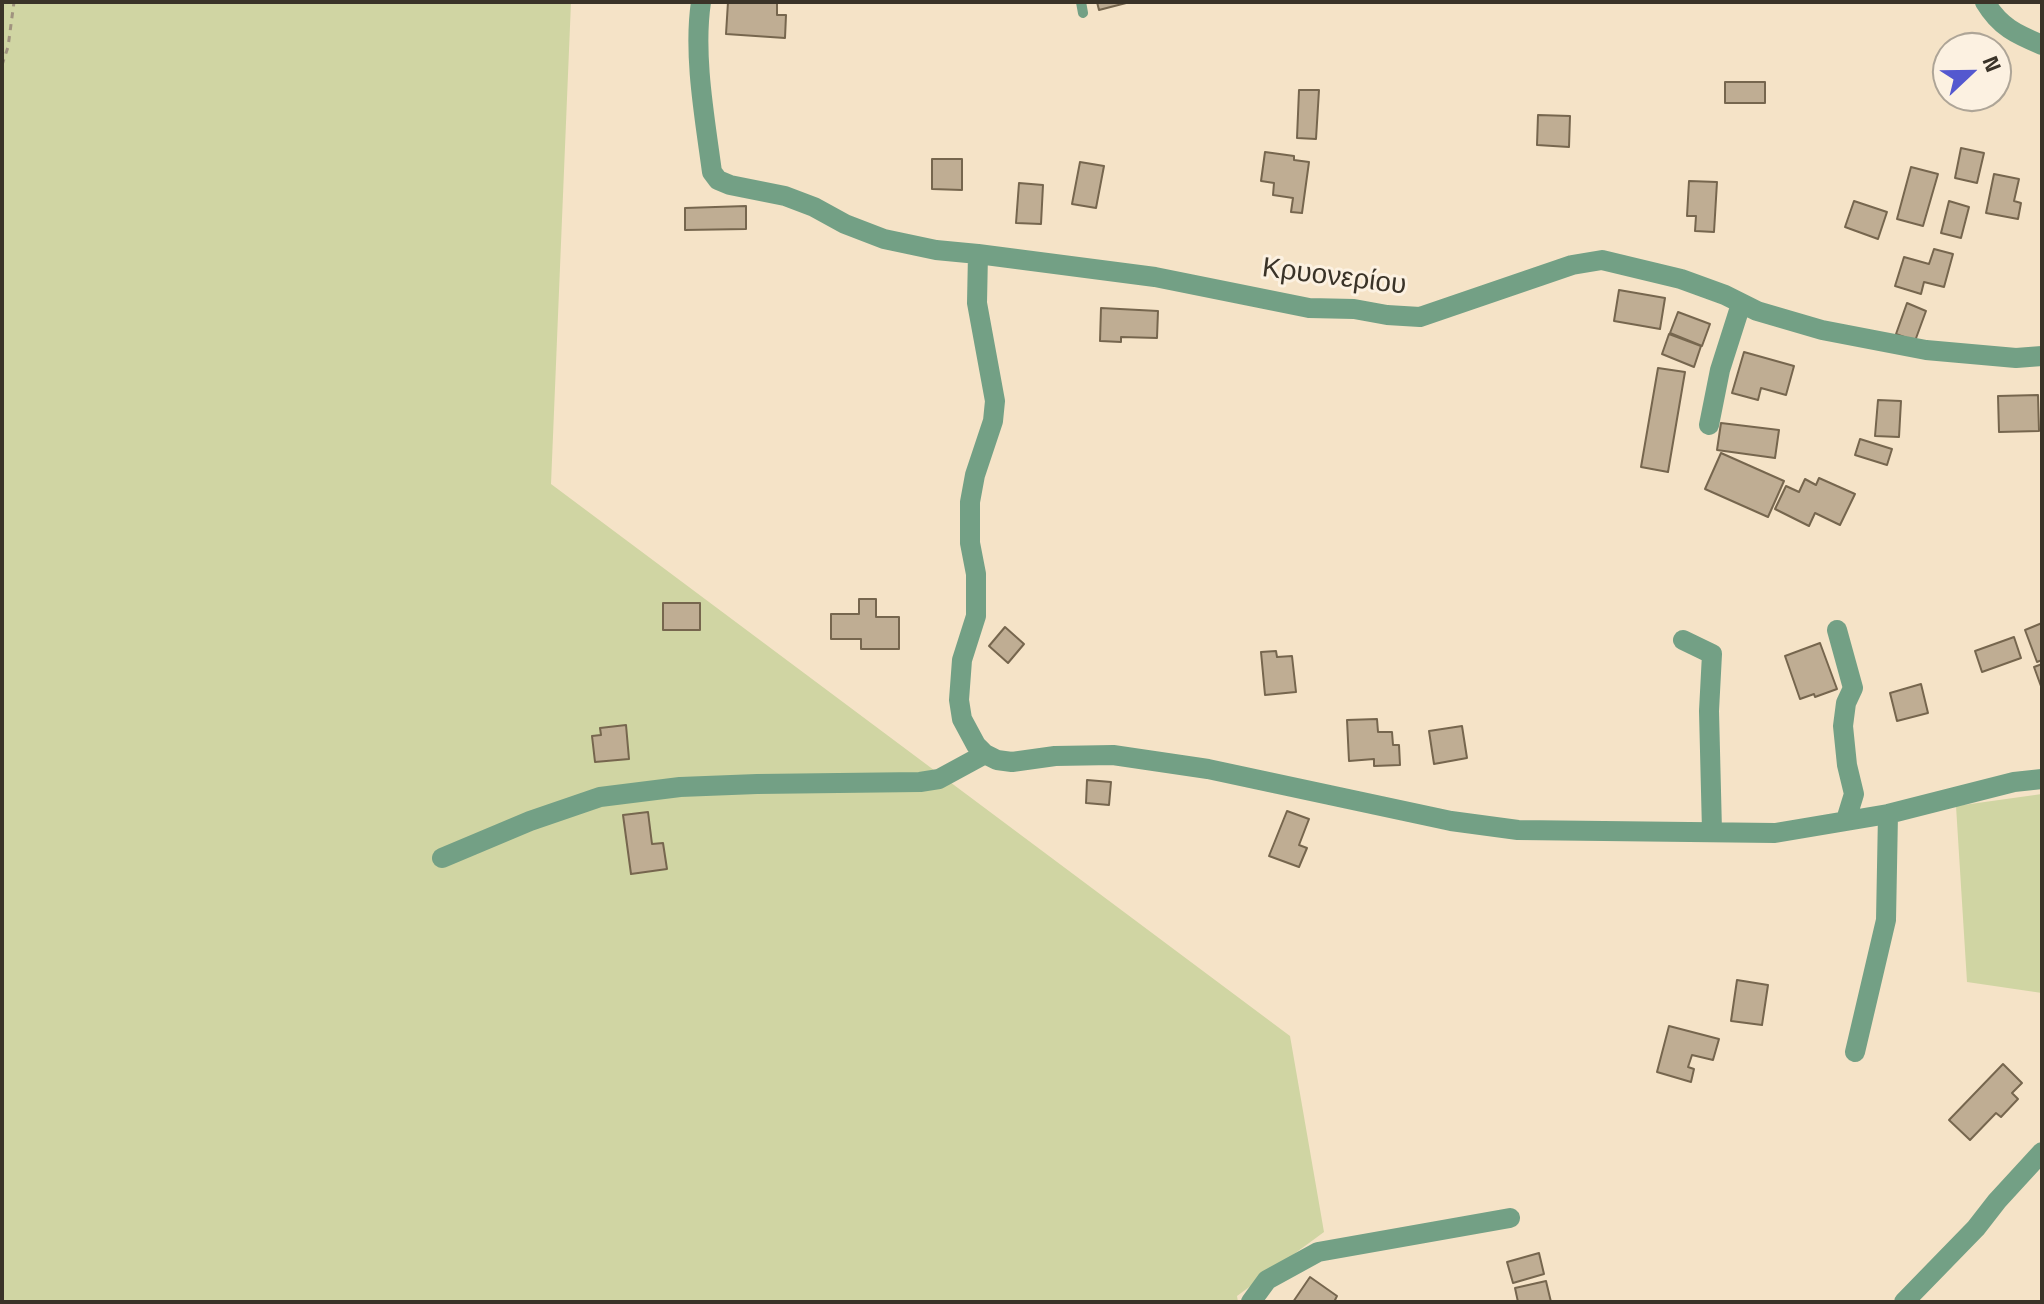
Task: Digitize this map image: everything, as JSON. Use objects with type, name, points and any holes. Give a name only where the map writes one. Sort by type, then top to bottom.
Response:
[{"type":"street","name":"Κρυονερίου","points":[[701,2],[702,90],[712,172],[718,180],[785,196],[884,239],[936,250],[1155,277],[1309,308],[1354,309],[1420,317],[1561,268],[1602,260],[1681,279],[1757,311],[1822,330],[1926,350],[2016,358],[2042,356]]},
{"type":"street","points":[[1985,2],[2007,28],[2042,45]]},
{"type":"street","points":[[978,254],[977,303],[995,401],[993,421],[975,475],[970,502],[976,616],[962,660],[959,700],[962,719],[976,745],[997,760],[1012,762],[1055,756],[1113,755],[1208,769],[1451,821],[1518,830],[1775,833],[1888,814],[2014,782],[2042,779]]},
{"type":"street","points":[[1709,425],[1720,370],[1741,304]]},
{"type":"street","points":[[1837,630],[1853,688],[1846,703],[1843,726],[1854,794],[1846,820]]},
{"type":"street","points":[[1683,640],[1712,654],[1709,711],[1712,831]]},
{"type":"street","points":[[442,858],[530,821],[600,797],[680,787],[920,782],[939,779],[985,754]]},
{"type":"street","points":[[1855,1052],[1886,920],[1888,814]]},
{"type":"street","points":[[1904,1302],[1976,1228],[2042,1152]]},
{"type":"street","points":[[1251,1302],[1267,1280],[1318,1252],[1510,1218]]},
{"type":"path","points":[[2,65],[8,47],[14,2]]},
{"type":"green space","points":[[2,2],[571,2],[551,484],[1290,1036],[1324,1232],[1237,1296],[1238,1302],[2,1302]]},
{"type":"green space","points":[[2042,794],[2042,993],[1967,982],[1956,806]]},
{"type":"building","points":[[728,2],[777,2],[777,15],[786,15],[785,38],[726,34]]},
{"type":"building","points":[[1097,2],[1130,2],[1099,10]]},
{"type":"building","points":[[1725,82],[1765,82],[1765,103],[1725,103]]},
{"type":"building","points":[[1299,90],[1319,90],[1316,139],[1297,138]]},
{"type":"building","points":[[1538,115],[1570,116],[1569,147],[1537,145]]},
{"type":"building","points":[[1961,148],[1984,153],[1977,183],[1955,178]]},
{"type":"building","points":[[1265,152],[1294,156],[1294,160],[1309,162],[1302,213],[1291,212],[1293,198],[1273,195],[1274,183],[1261,181]]},
{"type":"building","points":[[932,159],[962,159],[962,190],[932,189]]},
{"type":"building","points":[[1080,162],[1104,166],[1096,208],[1072,204]]},
{"type":"building","points":[[1911,167],[1938,174],[1923,226],[1897,219]]},
{"type":"building","points":[[1994,174],[2019,179],[2014,201],[2021,203],[2018,219],[1986,213]]},
{"type":"building","points":[[1689,181],[1717,182],[1714,232],[1695,231],[1696,216],[1687,216]]},
{"type":"building","points":[[1019,183],[1043,185],[1041,224],[1016,223]]},
{"type":"building","points":[[1854,201],[1887,212],[1878,239],[1845,227]]},
{"type":"building","points":[[1949,201],[1969,207],[1961,238],[1941,233]]},
{"type":"building","points":[[746,206],[746,229],[685,230],[685,208]]},
{"type":"building","points":[[1934,249],[1953,254],[1944,287],[1924,282],[1921,294],[1895,286],[1904,257],[1929,264]]},
{"type":"building","points":[[1619,290],[1665,298],[1660,329],[1614,321]]},
{"type":"building","points":[[1907,303],[1926,311],[1915,341],[1896,334]]},
{"type":"building","points":[[1101,308],[1158,311],[1157,338],[1121,337],[1121,342],[1100,341]]},
{"type":"building","points":[[1678,312],[1710,324],[1702,346],[1670,333]]},
{"type":"building","points":[[1669,334],[1701,346],[1694,367],[1662,354]]},
{"type":"building","points":[[1744,352],[1794,366],[1786,395],[1761,388],[1758,400],[1732,393]]},
{"type":"building","points":[[1658,368],[1685,372],[1668,472],[1641,467]]},
{"type":"building","points":[[2038,395],[2039,431],[1999,432],[1998,396]]},
{"type":"building","points":[[1878,400],[1901,401],[1899,437],[1875,436]]},
{"type":"building","points":[[1721,423],[1779,430],[1775,458],[1717,450]]},
{"type":"building","points":[[1860,439],[1892,449],[1887,465],[1855,455]]},
{"type":"building","points":[[1721,453],[1784,481],[1768,517],[1705,489]]},
{"type":"building","points":[[1819,478],[1855,494],[1840,525],[1815,513],[1809,526],[1775,509],[1786,486],[1799,492],[1805,479],[1816,485]]},
{"type":"building","points":[[859,599],[876,599],[876,617],[899,617],[899,649],[861,649],[861,639],[831,639],[831,614],[859,614]]},
{"type":"building","points":[[663,603],[700,603],[700,630],[663,630]]},
{"type":"building","points":[[2042,623],[2042,660],[2037,662],[2025,630]]},
{"type":"building","points":[[1005,627],[1024,644],[1008,663],[989,646]]},
{"type":"building","points":[[2014,637],[2021,658],[1982,672],[1975,651]]},
{"type":"building","points":[[1820,643],[1837,689],[1800,699],[1785,656]]},
{"type":"building","points":[[1276,651],[1277,657],[1292,656],[1296,692],[1265,695],[1261,652]]},
{"type":"building","points":[[2042,664],[2042,689],[2034,667]]},
{"type":"building","points":[[1921,684],[1928,713],[1897,721],[1890,693]]},
{"type":"building","points":[[1377,719],[1378,732],[1392,732],[1393,745],[1399,745],[1400,765],[1374,766],[1374,759],[1349,761],[1347,720]]},
{"type":"building","points":[[626,725],[629,759],[595,762],[592,736],[601,735],[600,728]]},
{"type":"building","points":[[1462,726],[1467,758],[1434,764],[1429,731]]},
{"type":"building","points":[[1087,780],[1111,782],[1109,805],[1086,803]]},
{"type":"building","points":[[1287,811],[1309,819],[1299,845],[1307,848],[1299,867],[1269,856]]},
{"type":"building","points":[[648,812],[652,844],[663,843],[667,869],[631,874],[623,815]]},
{"type":"building","points":[[1737,980],[1768,985],[1762,1025],[1731,1021]]},
{"type":"building","points":[[1669,1026],[1719,1039],[1713,1060],[1692,1055],[1688,1067],[1694,1069],[1691,1082],[1657,1072]]},
{"type":"building","points":[[2003,1064],[2022,1083],[2012,1093],[2018,1099],[2001,1117],[1996,1113],[1970,1140],[1949,1120]]},
{"type":"building","points":[[1539,1253],[1544,1274],[1513,1283],[1507,1262]]},
{"type":"building","points":[[1310,1277],[1337,1296],[1334,1302],[1293,1302]]},
{"type":"building","points":[[1546,1281],[1551,1302],[1518,1302],[1515,1288]]}]
